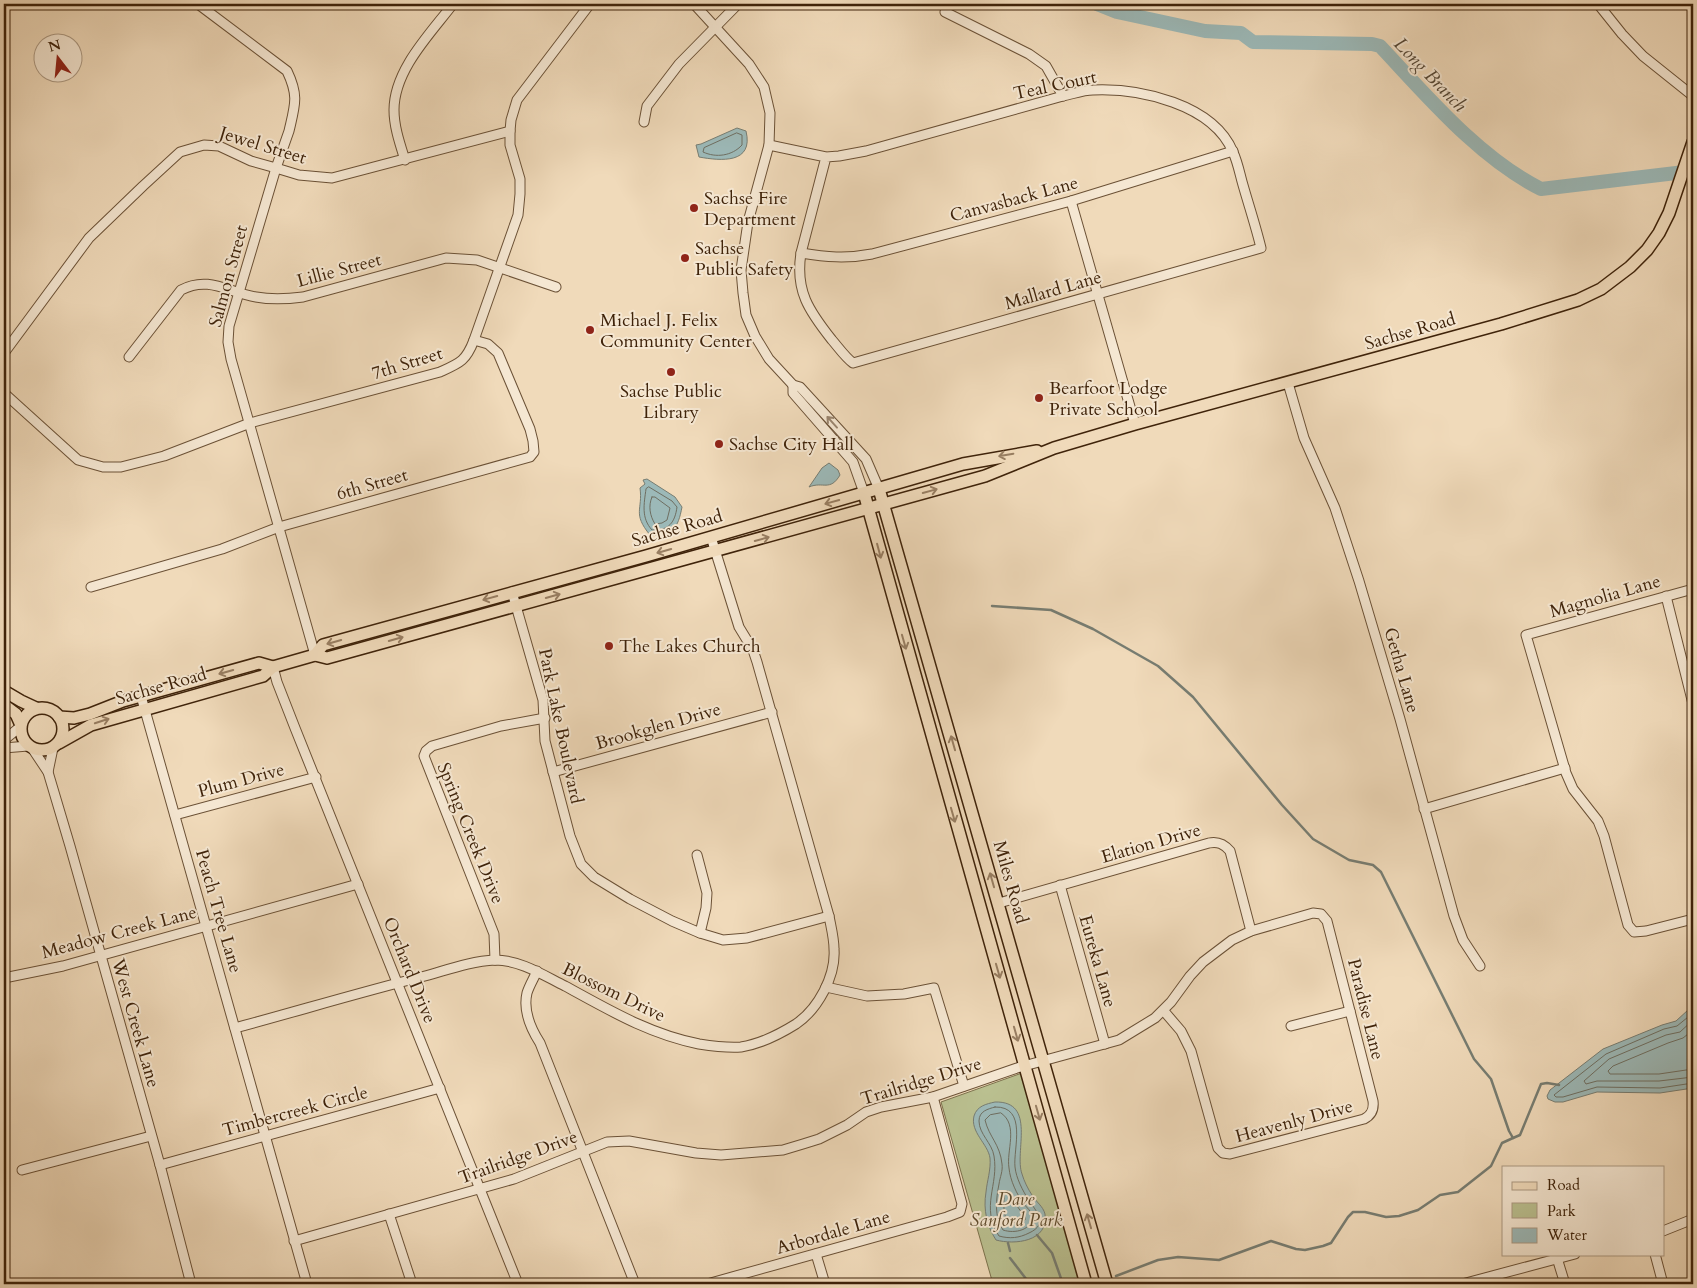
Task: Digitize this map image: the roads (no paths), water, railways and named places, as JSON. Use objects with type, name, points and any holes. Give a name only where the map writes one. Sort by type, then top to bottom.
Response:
[{"type":"main road","name":"Sachse Road","points":[[56,746],[91,725],[263,676],[273,667],[316,655],[327,658],[715,550],[751,542],[985,476],[1054,448],[1135,424],[1501,324],[1578,300],[1601,289],[1630,267],[1647,250],[1659,233],[1669,213],[1692,144]]},
{"type":"main road","name":"Sachse Road","points":[[316,655],[323,645],[963,464],[1054,448]]},
{"type":"main road","name":"Miles Road","points":[[879,489],[1107,1284]]},
{"type":"main road","name":"Miles Road","points":[[864,493],[1086,1284]]},
{"type":"main road","name":"Sachse Road","points":[[59,717],[74,718],[141,696],[259,663],[273,667]]},
{"type":"main road","points":[[4,691],[36,708],[48,708],[59,717],[63,730],[56,746],[46,751],[38,751],[30,747],[11,709],[4,704]]},
{"type":"main road","points":[[20,725],[24,717],[36,708]]},
{"type":"main road","points":[[947,794],[966,788]]},
{"type":"main road","points":[[1077,1253],[1097,1248]]},
{"type":"street","name":"Salmon Street","points":[[198,4],[287,71],[294,85],[295,103],[289,130],[238,292],[229,326],[228,342],[316,655]]},
{"type":"street","points":[[405,160],[396,128],[394,110],[401,78],[406,66],[453,4]]},
{"type":"street","name":"7th Street","points":[[4,393],[78,460],[103,467],[121,467],[164,456],[250,423],[440,372],[461,363],[474,340],[518,215],[520,179],[510,145],[511,120],[517,100],[590,4]]},
{"type":"street","points":[[694,4],[749,64],[764,88],[770,112],[769,145],[748,222],[741,270],[746,315],[755,336],[769,359],[793,385],[800,387],[866,459],[879,489]]},
{"type":"street","points":[[644,122],[647,106],[678,64],[738,4]]},
{"type":"street","points":[[1598,4],[1622,34],[1644,56],[1693,96]]},
{"type":"street","points":[[945,12],[1029,54],[1046,66],[1063,96]]},
{"type":"street","name":"Teal Court","points":[[769,145],[826,157],[839,156],[866,151],[1063,96],[1091,90],[1109,90],[1161,99],[1195,112],[1207,120],[1219,131],[1233,151],[1261,248]]},
{"type":"street","name":"Jewel Street","points":[[4,353],[90,238],[180,152],[204,145],[219,146],[251,162],[299,175],[332,178],[510,131]]},
{"type":"street","name":"Canvasback Lane","points":[[801,253],[833,258],[852,258],[872,254],[1071,201],[1233,151]]},
{"type":"street","points":[[801,253],[826,157]]},
{"type":"street","points":[[1071,201],[1135,424]]},
{"type":"street","name":"Mallard Lane","points":[[801,253],[799,276],[803,296],[817,321],[853,363],[1261,248]]},
{"type":"street","name":"Lillie Street","points":[[129,356],[181,290],[190,285],[212,284],[255,297],[286,299],[303,297],[446,258],[477,260],[556,287]]},
{"type":"street","name":"6th Street","points":[[91,587],[222,549],[279,527],[530,457],[534,452],[530,428],[498,354],[488,344],[474,340]]},
{"type":"street","name":"Getha Lane","points":[[1288,383],[1304,438],[1335,508],[1359,581],[1454,916],[1463,940],[1480,966]]},
{"type":"street","points":[[793,385],[793,393],[853,462],[864,493]]},
{"type":"street","name":"Blossom Drive","points":[[235,1028],[478,962],[495,960],[512,962],[537,971],[646,1029],[677,1040],[712,1046],[740,1047],[765,1040],[802,1020],[815,1006],[826,987],[834,962],[829,916],[757,662],[753,650],[739,627],[710,537]]},
{"type":"street","name":"Magnolia Lane","points":[[1565,768],[1526,635],[1693,588]]},
{"type":"street","name":"Park Lake Boulevard","points":[[512,592],[543,700],[545,741],[570,836],[581,864],[594,877],[672,922],[723,940],[747,938],[829,916]]},
{"type":"street","points":[[1666,596],[1693,704]]},
{"type":"street","name":"Orchard Drive","points":[[273,667],[277,682],[518,1284]]},
{"type":"street","name":"Peach Tree Lane","points":[[141,696],[307,1284]]},
{"type":"street","name":"Brookglen Drive","points":[[553,772],[772,712]]},
{"type":"street","name":"Spring Creek Drive","points":[[495,960],[496,946],[494,934],[424,756],[426,751],[432,746],[501,726],[544,718]]},
{"type":"street","points":[[4,740],[20,725]]},
{"type":"street","name":"West Creek Lane","points":[[48,772],[56,746]]},
{"type":"street","points":[[4,748],[30,747]]},
{"type":"street","name":"West Creek Lane","points":[[30,747],[48,772],[160,1165],[191,1284]]},
{"type":"street","points":[[1424,809],[1565,768],[1574,789],[1598,821],[1604,836],[1628,925],[1634,932],[1646,931],[1693,919]]},
{"type":"street","name":"Plum Drive","points":[[175,815],[316,777]]},
{"type":"street","name":"Elation Drive","points":[[999,903],[1218,842],[1230,851],[1251,931]]},
{"type":"street","points":[[697,855],[708,893],[700,933]]},
{"type":"street","name":"Meadow Creek Lane","points":[[4,978],[63,966],[358,884]]},
{"type":"street","name":"Eureka Lane","points":[[1060,886],[1105,1044]]},
{"type":"street","name":"Trailridge Drive","points":[[294,1241],[514,1179],[607,1142],[629,1141],[696,1153],[720,1155],[783,1150],[819,1139],[847,1125],[866,1112],[881,1107],[933,1097],[1025,1066],[1119,1040],[1137,1031],[1155,1018],[1202,962],[1232,940],[1251,931],[1313,913],[1321,914]]},
{"type":"street","name":"Paradise Lane","points":[[1321,914],[1327,921],[1373,1101],[1374,1105],[1371,1114]]},
{"type":"street","points":[[537,971],[527,994],[527,1009],[532,1030],[540,1043],[635,1284]]},
{"type":"street","points":[[826,987],[867,996],[904,994],[934,988],[964,1086]]},
{"type":"street","name":"Heavenly Drive","points":[[1163,1010],[1181,1031],[1190,1051],[1218,1148],[1223,1153],[1230,1154],[1364,1119],[1371,1114]]},
{"type":"street","points":[[1291,1026],[1350,1011]]},
{"type":"street","name":"Timbercreek Circle","points":[[160,1165],[440,1088]]},
{"type":"street","name":"Arbordale Lane","points":[[707,1284],[952,1216],[960,1212],[962,1204],[933,1097]]},
{"type":"street","points":[[22,1170],[151,1136]]},
{"type":"street","points":[[389,1214],[412,1284]]},
{"type":"street","points":[[1664,1232],[1693,1219]]},
{"type":"street","points":[[816,1254],[825,1284]]},
{"type":"street","points":[[1466,1283],[1566,1256]]},
{"type":"street","points":[[1656,1256],[1663,1284]]},
{"type":"street","points":[[1558,1258],[1565,1284]]},
{"type":"water","points":[[737,128],[746,131],[747,142],[745,150],[740,155],[726,159],[699,157],[696,145]]},
{"type":"water","points":[[829,463],[838,470],[840,475],[836,480],[829,485],[809,487],[822,468]]},
{"type":"water","points":[[647,479],[675,497],[682,507],[676,525],[664,534],[650,535],[641,521],[639,512],[640,488],[645,484],[643,480]]},
{"type":"water","points":[[1693,1008],[1693,1088],[1660,1093],[1597,1092],[1563,1102],[1555,1102],[1548,1099],[1547,1096],[1550,1090],[1603,1049],[1676,1021]]},
{"type":"water","points":[[995,1102],[1008,1104],[1016,1110],[1020,1119],[1021,1129],[1020,1165],[1022,1174],[1029,1190],[1045,1214],[1045,1223],[1042,1231],[1036,1236],[1020,1241],[996,1240],[986,1218],[985,1199],[990,1158],[973,1122],[975,1113],[980,1108]]},
{"type":"waterway","name":"Long Branch","points":[[1097,4],[1117,12],[1205,31],[1241,33],[1253,42],[1372,44],[1380,46],[1435,105],[1475,143],[1496,161],[1541,189],[1693,171]]},
{"type":"waterway","points":[[992,606],[1051,610],[1093,629],[1158,666],[1193,697],[1282,805],[1313,839],[1349,860],[1373,865],[1381,872],[1474,1059],[1491,1079],[1513,1138],[1520,1135],[1541,1084],[1559,1085]]},
{"type":"waterway","points":[[1116,1276],[1158,1260],[1178,1257],[1219,1260],[1271,1241],[1305,1250],[1323,1246],[1331,1243],[1353,1212],[1365,1212],[1386,1217],[1399,1216],[1418,1210],[1440,1195],[1458,1192],[1491,1166],[1502,1143],[1513,1138]]},
{"type":"waterway","points":[[1037,1235],[1052,1253],[1063,1284]]},
{"type":"waterway","points":[[1008,1243],[1010,1251]]},
{"type":"waterway","points":[[1010,1258],[1030,1284]]},
{"type":"place","name":"Sachse Fire Department","points":[[694,208]]},
{"type":"place","name":"Sachse Public Safety","points":[[685,258]]},
{"type":"place","name":"Michael J. Felix Community Center","points":[[590,330]]},
{"type":"place","name":"Sachse Public Library","points":[[671,372]]},
{"type":"place","name":"Bearfoot Lodge Private School","points":[[1039,398]]},
{"type":"place","name":"Sachse City Hall","points":[[719,444]]},
{"type":"place","name":"The Lakes Church","points":[[609,646]]},
{"type":"park label","name":"Dave Sanford Park","points":[[1016,1209]]}]
